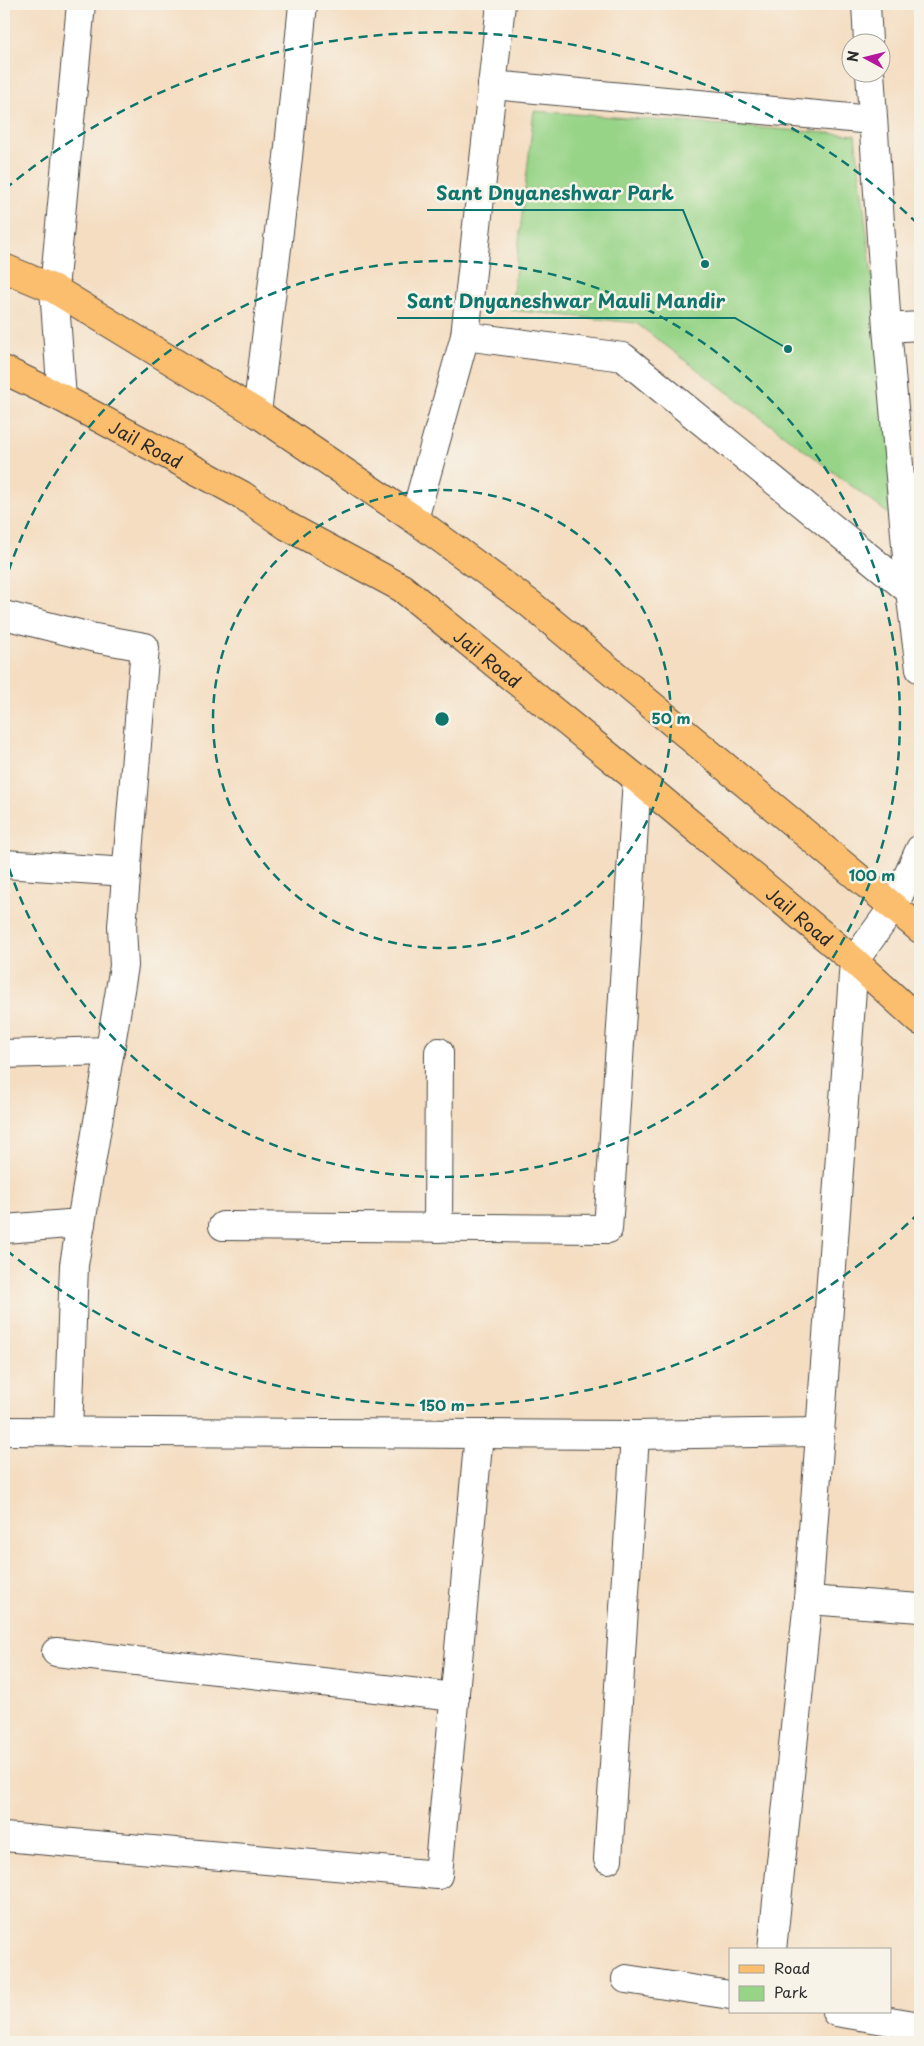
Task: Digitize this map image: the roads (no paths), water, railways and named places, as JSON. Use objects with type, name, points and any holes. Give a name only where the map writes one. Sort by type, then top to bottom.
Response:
[{"type":"main road","points":[[4,268],[54,289],[256,413],[414,519],[529,603],[920,929]]},
{"type":"main road","name":"Jail Road","points":[[4,370],[62,398],[242,495],[287,526],[402,588],[637,779],[854,961],[920,1021]]},
{"type":"street","points":[[62,398],[54,289],[81,4]]},
{"type":"street","points":[[256,413],[287,167],[303,4]]},
{"type":"street","points":[[414,519],[465,336],[501,4]]},
{"type":"street","points":[[866,4],[867,32]]},
{"type":"street","points":[[870,82],[887,328],[910,591],[920,669]]},
{"type":"street","points":[[492,85],[872,120]]},
{"type":"street","points":[[887,328],[920,326]]},
{"type":"street","points":[[465,336],[623,357],[910,591]]},
{"type":"street","points":[[4,615],[94,638],[145,647],[122,926],[124,966],[74,1265],[68,1432]]},
{"type":"street","points":[[223,1226],[608,1229],[637,779]]},
{"type":"street","points":[[772,1948],[808,1600],[854,961],[894,906],[920,849]]},
{"type":"street","points":[[4,864],[126,872]]},
{"type":"street","points":[[4,1054],[110,1051]]},
{"type":"street","points":[[438,1228],[439,1052]]},
{"type":"street","points":[[4,1229],[81,1223]]},
{"type":"street","points":[[4,1431],[635,1435],[820,1432]]},
{"type":"street","points":[[4,1837],[438,1875],[479,1434]]},
{"type":"street","points":[[608,1859],[635,1435]]},
{"type":"street","points":[[808,1600],[920,1608]]},
{"type":"street","points":[[56,1652],[455,1696]]},
{"type":"street","points":[[626,1979],[729,1995]]},
{"type":"street","points":[[848,2014],[920,2026]]},
{"type":"place","name":"Sant Dnyaneshwar Park","points":[[705,264]]},
{"type":"place","name":"Sant Dnyaneshwar Mauli Mandir","points":[[788,349]]}]
